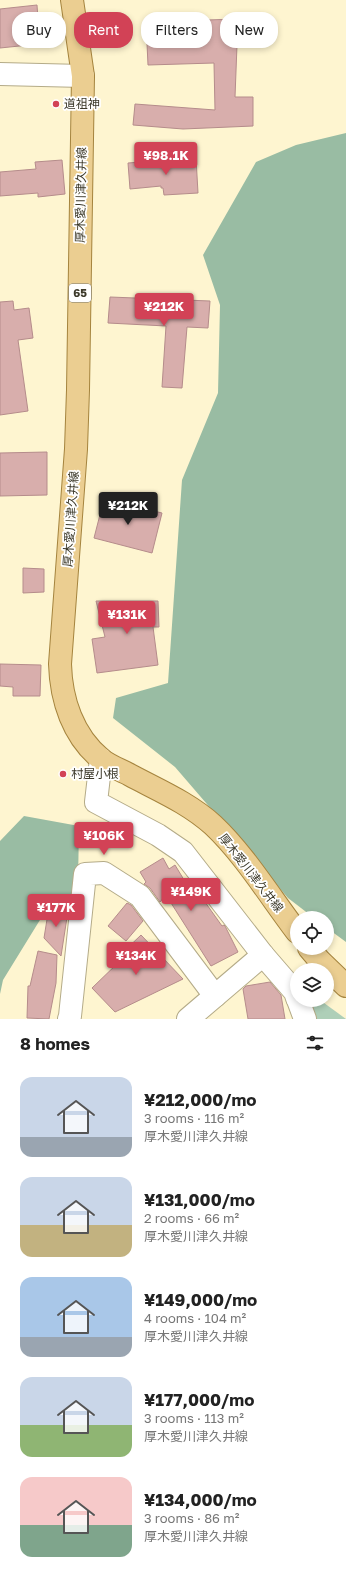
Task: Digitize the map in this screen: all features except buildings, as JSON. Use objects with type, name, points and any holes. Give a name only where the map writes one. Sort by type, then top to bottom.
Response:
[{"type":"main road","name":"厚木愛川津久井線","points":[[72,0],[83,76],[78,420],[61,652],[61,677],[65,704],[83,740],[101,759],[178,800],[198,812],[213,825],[237,851],[290,923]]},
{"type":"main road","points":[[315,955],[346,986]]},
{"type":"street","points":[[0,74],[83,76]]},
{"type":"street","points":[[101,759],[96,802],[158,835],[182,852],[263,955],[290,986]]},
{"type":"street","points":[[69,1019],[85,874],[104,873],[140,896],[215,996]]},
{"type":"street","points":[[188,1019],[263,955]]},
{"type":"street","points":[[300,1007],[305,1019]]},
{"type":"green space","points":[[346,133],[346,942],[334,933],[334,911],[305,911],[288,898],[175,767],[113,718],[116,698],[168,683],[182,480],[218,393],[220,305],[203,255],[256,162],[296,145]]},
{"type":"green space","points":[[24,816],[79,826],[78,883],[71,894],[51,902],[3,980],[0,994],[0,841]]},
{"type":"green space","points":[[313,1007],[330,1007],[346,1019],[317,1019]]},
{"type":"place","name":"道祖神","points":[[56,104]]},
{"type":"place","name":"村屋小根","points":[[63,774]]}]
